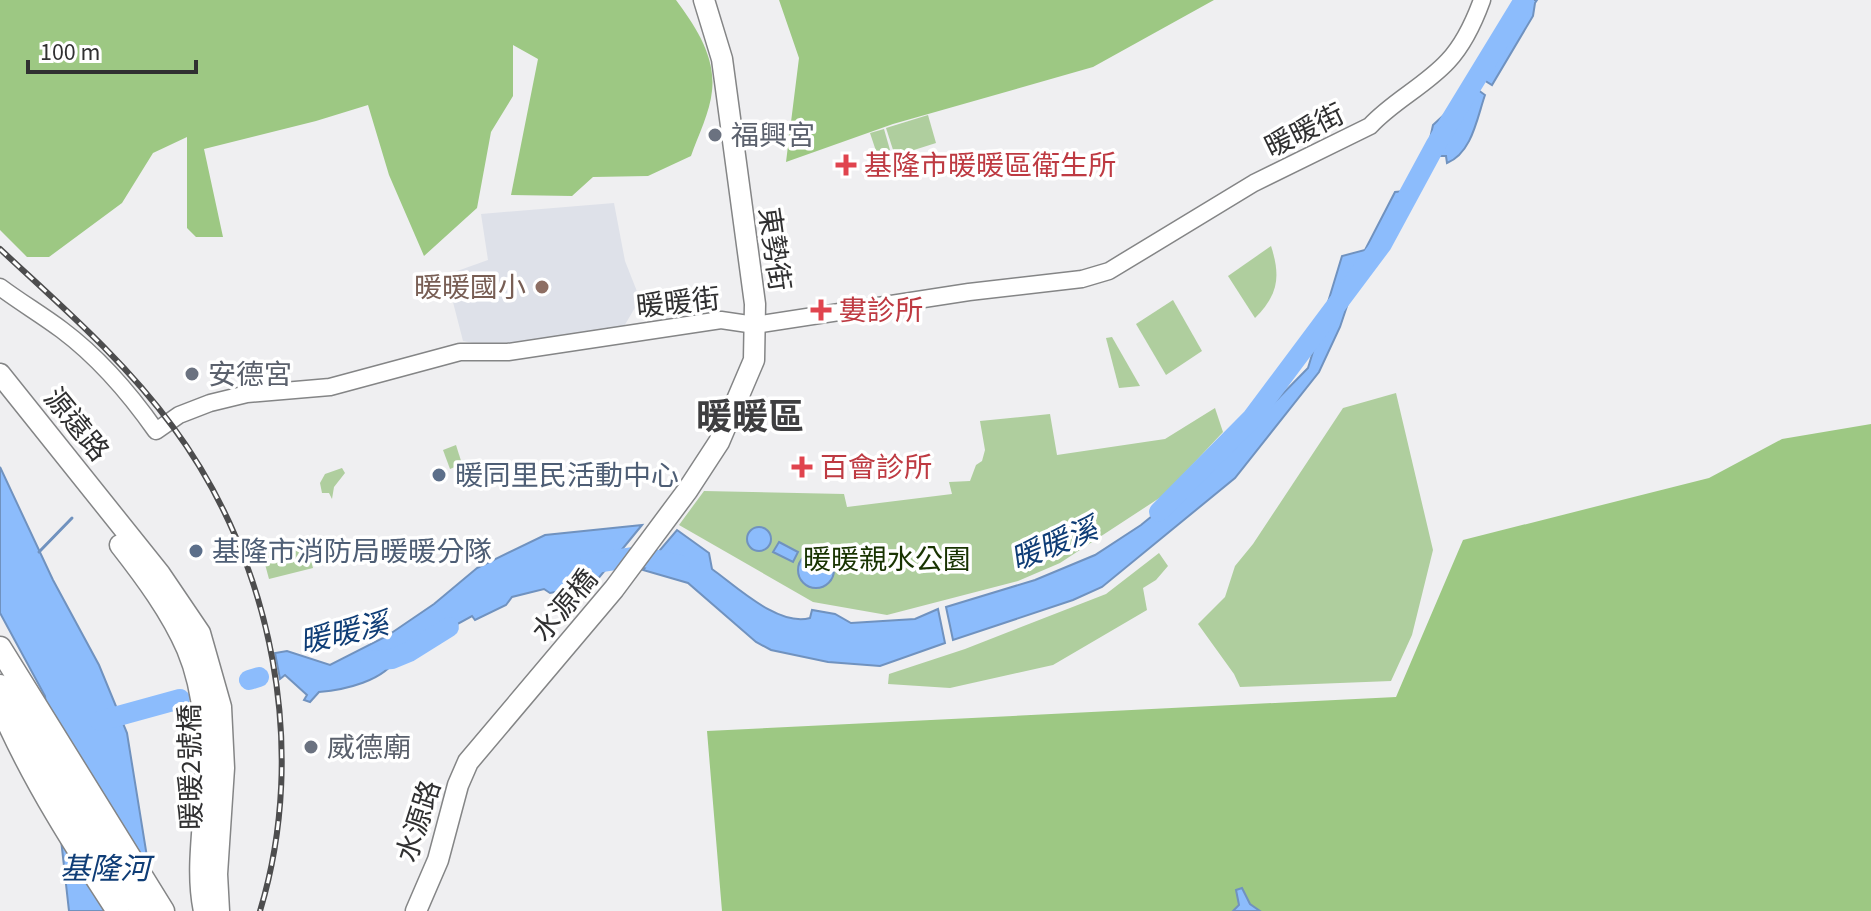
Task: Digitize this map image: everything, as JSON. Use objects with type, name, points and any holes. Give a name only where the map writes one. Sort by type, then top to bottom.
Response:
[{"type":"highway","points":[[0,648],[163,911]]},
{"type":"highway","points":[[0,686],[142,911]]},
{"type":"highway","points":[[0,704],[38,784],[118,911]]},
{"type":"main road","name":"東勢街","points":[[687,491],[719,442],[754,360],[755,304],[722,59],[704,0]]},
{"type":"main road","name":"源遠路","points":[[0,374],[105,514]]},
{"type":"main road","name":"源遠路","points":[[0,390],[105,514]]},
{"type":"main road","name":"水源橋","points":[[478,749],[614,589],[687,491]]},
{"type":"main road","name":"暖暖2號橋","points":[[105,514],[179,633],[199,687],[207,747],[201,874],[204,911]]},
{"type":"main road","name":"暖暖2號橋","points":[[105,514],[160,574],[200,633],[209,659],[221,707],[224,768],[217,874],[219,911]]},
{"type":"main road","name":"水源路","points":[[416,911],[438,860],[458,785],[468,762],[478,749]]},
{"type":"street","name":"暖暖街","points":[[0,287],[62,330],[90,355],[136,403],[156,431],[179,415],[210,403],[247,394],[330,387],[460,352],[508,352],[721,320],[755,325],[969,292],[1082,279],[1109,271],[1254,183],[1370,126],[1451,58],[1469,30],[1482,0]]},
{"type":"street","name":"暖暖街","points":[[0,302],[32,311]]},
{"type":"shaded area","name":"暖暖國小","points":[[614,203],[625,261],[640,299],[623,328],[503,349],[463,341],[446,275],[488,260],[481,214]]},
{"type":"green space","points":[[0,0],[676,0],[697,31],[707,54],[711,66],[711,99],[691,156],[648,176],[593,177],[572,196],[511,195],[538,59],[513,45],[513,96],[491,132],[477,208],[424,256],[389,175],[368,105],[204,149],[223,237],[196,237],[187,228],[187,137],[153,153],[122,203],[49,257],[27,257],[0,230]]},
{"type":"green space","points":[[779,0],[1214,0],[1093,67],[893,124],[786,162],[799,58]]},
{"type":"green space","points":[[928,115],[936,143],[895,156],[886,128]]},
{"type":"green space","points":[[884,129],[890,150],[877,154],[870,133]]},
{"type":"green space","points":[[1271,246],[1276,267],[1275,285],[1269,301],[1255,318],[1228,276]]},
{"type":"green space","points":[[1173,300],[1202,351],[1166,375],[1136,324]]},
{"type":"green space","points":[[1112,337],[1140,386],[1119,388],[1106,338]]},
{"type":"green space","points":[[1396,393],[1433,550],[1412,635],[1391,681],[1240,687],[1198,624],[1225,597],[1235,566],[1253,544],[1343,408]]},
{"type":"green space","name":"暖暖親水公園","points":[[1215,408],[1223,432],[1164,495],[1060,563],[1018,581],[887,615],[813,602],[679,525],[704,491],[844,494],[847,507],[952,494],[949,482],[970,481],[976,465],[982,461],[985,450],[980,421],[1050,414],[1057,455],[1165,439]]},
{"type":"green space","points":[[1871,424],[1871,911],[722,911],[707,731],[1396,697],[1463,540],[1709,478],[1782,439]]},
{"type":"green space","points":[[456,445],[462,464],[450,469],[443,450]]},
{"type":"green space","points":[[342,468],[345,473],[334,487],[332,499],[329,493],[322,493],[320,483],[325,474]]},
{"type":"green space","points":[[306,542],[313,568],[269,579],[262,553]]},
{"type":"green space","points":[[1159,553],[1168,566],[1156,580],[1143,588],[1147,610],[1053,665],[950,688],[888,684],[889,674],[965,649],[1106,594]]},
{"type":"water","points":[[1522,0],[1537,0],[1533,16],[1492,85],[1479,77],[1522,9]]},
{"type":"water","points":[[1474,87],[1485,95],[1468,143],[1447,163],[1446,156],[1438,156],[1419,189],[1401,200],[1385,221],[1383,252],[1345,281],[1351,294],[1319,372],[1235,478],[1102,587],[1073,600],[953,640],[946,607],[1035,580],[1095,555],[1141,525],[1206,472],[1308,368],[1342,256],[1365,250],[1395,192],[1405,191],[1422,175],[1433,125]]},
{"type":"water","name":"基隆河","points":[[0,467],[53,580],[99,665],[127,733],[148,863],[147,911],[69,911],[45,696],[0,613]]},
{"type":"water","points":[[642,525],[597,580],[582,580],[572,589],[550,593],[544,589],[512,597],[506,605],[475,620],[472,616],[397,657],[383,672],[363,683],[319,692],[310,702],[304,700],[307,695],[285,675],[280,679],[275,653],[287,651],[330,665],[387,636],[434,604],[477,568],[545,535]]},
{"type":"water","points":[[759,527],[768,530],[771,539],[768,548],[759,551],[750,548],[747,539],[750,530]]},
{"type":"water","points":[[677,530],[709,553],[712,569],[759,604],[785,617],[810,618],[812,610],[835,614],[851,623],[915,619],[938,609],[945,643],[880,666],[828,662],[771,650],[756,642],[688,583],[643,570]]},
{"type":"water","points":[[779,542],[798,552],[793,562],[773,552]]},
{"type":"water","points":[[816,552],[829,557],[834,570],[829,583],[816,588],[803,583],[798,570],[803,557]]},
{"type":"water","points":[[1242,888],[1250,904],[1260,911],[1233,911],[1239,905],[1236,890]]},
{"type":"waterway","name":"暖暖溪","points":[[1159,512],[1252,418],[1382,244],[1435,146],[1524,0]]},
{"type":"waterway","points":[[39,552],[72,518]]},
{"type":"waterway","name":"暖暖溪","points":[[589,564],[640,556],[680,565]]},
{"type":"waterway","name":"暖暖溪","points":[[370,661],[392,659],[409,652],[449,627]]},
{"type":"waterway","name":"暖暖溪","points":[[249,680],[259,677]]},
{"type":"waterway","name":"暖暖溪","points":[[100,721],[180,699]]},
{"type":"railway","points":[[0,249],[91,334],[154,402],[207,480],[236,537],[257,597],[272,659],[280,723],[281,786],[274,850],[260,911]]},
{"type":"place","name":"福興宮","points":[[715,135]]},
{"type":"place","name":"基隆市暖暖區衛生所","points":[[846,165]]},
{"type":"place","name":"暖暖國小","points":[[542,287]]},
{"type":"place","name":"婁診所","points":[[821,310]]},
{"type":"place","name":"安德宮","points":[[192,374]]},
{"type":"place","name":"百會診所","points":[[802,467]]},
{"type":"place","name":"暖同里民活動中心","points":[[439,475]]},
{"type":"place","name":"基隆市消防局暖暖分隊","points":[[196,551]]},
{"type":"place","name":"威德廟","points":[[311,747]]},
{"type":"district","name":"暖暖區","points":[[750,416]]}]
